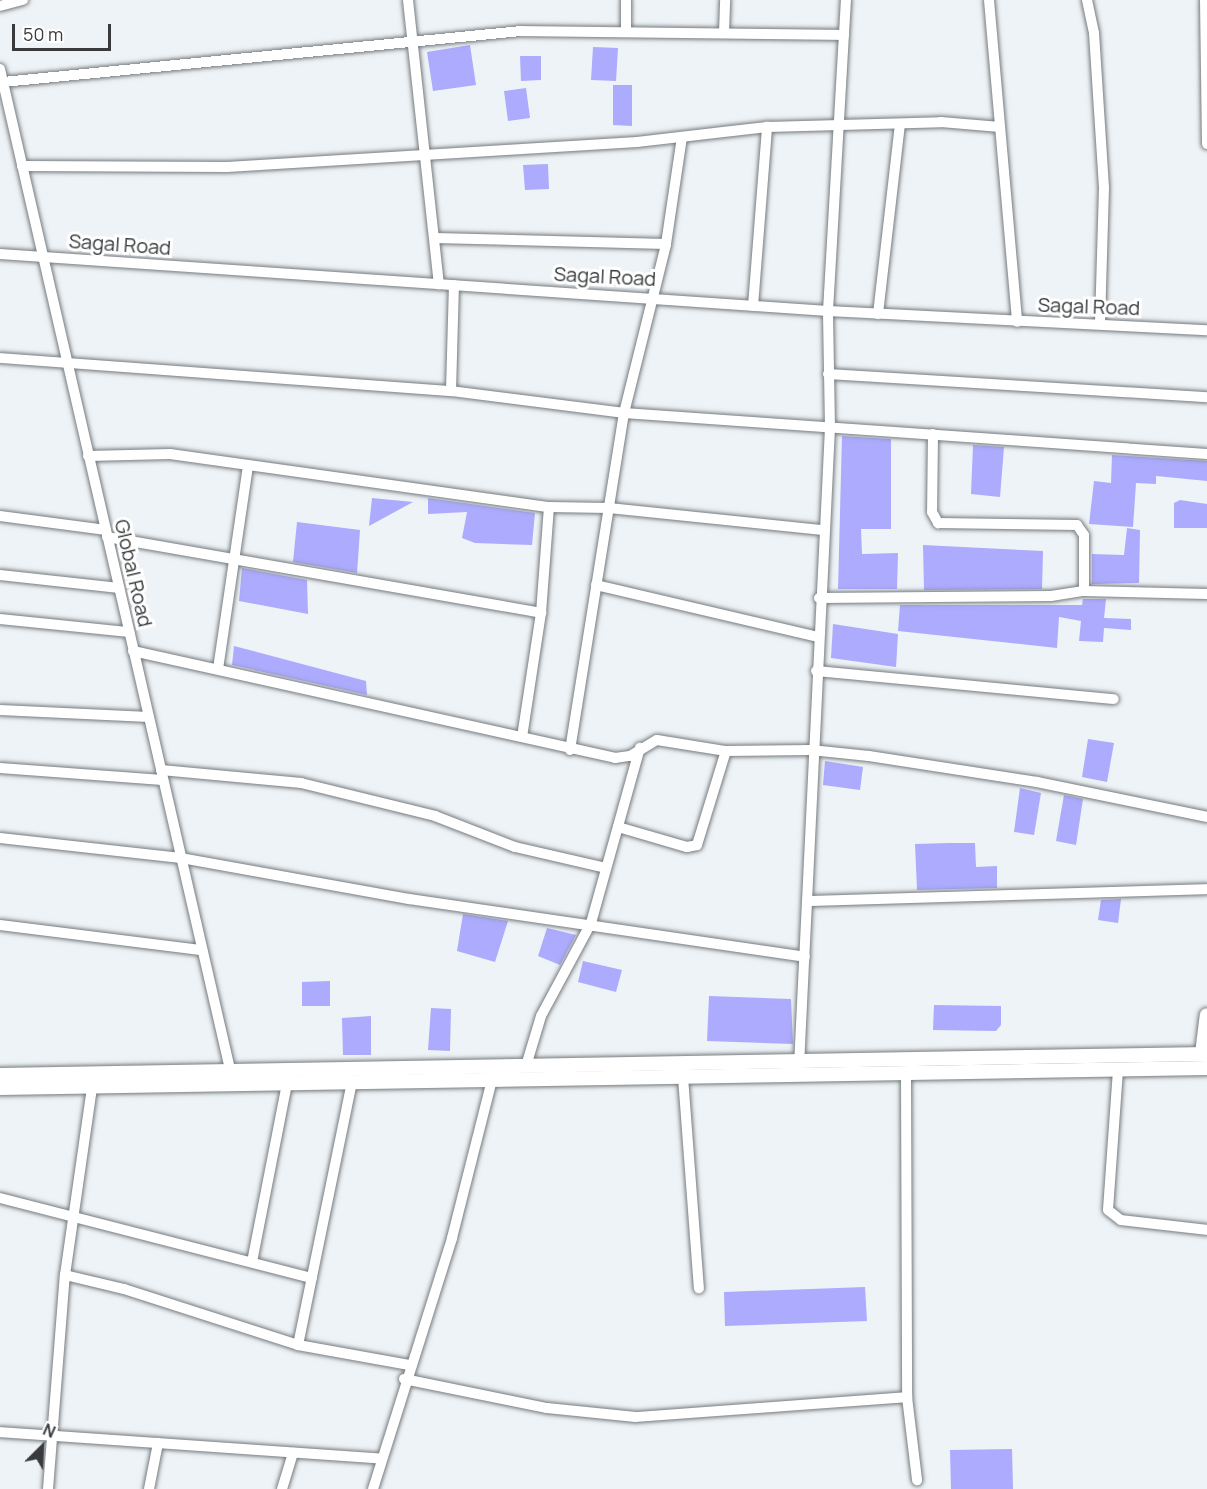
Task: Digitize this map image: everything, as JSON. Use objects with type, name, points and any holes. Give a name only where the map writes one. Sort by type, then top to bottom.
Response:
[{"type":"street","points":[[0,6],[23,0]]},
{"type":"street","points":[[408,0],[428,153],[438,284]]},
{"type":"street","points":[[626,0],[626,30]]},
{"type":"street","points":[[724,33],[725,0]]},
{"type":"street","points":[[798,1068],[805,957],[811,750],[830,428],[828,311],[846,0]]},
{"type":"street","points":[[989,0],[1017,322]]},
{"type":"street","points":[[1087,0],[1094,33],[1104,188],[1100,323]]},
{"type":"street","points":[[1205,0],[1207,144]]},
{"type":"street","points":[[3,82],[413,39],[626,30],[844,35]]},
{"type":"street","name":"Global Road","points":[[0,69],[4,109],[22,166],[232,1078]]},
{"type":"street","points":[[22,166],[227,167],[682,137],[767,127],[900,125],[1000,128]]},
{"type":"street","points":[[878,314],[900,125]]},
{"type":"street","points":[[753,306],[767,127]]},
{"type":"street","points":[[570,750],[624,413],[666,244],[682,137]]},
{"type":"street","points":[[435,238],[666,244]]},
{"type":"street","name":"Sagal Road","points":[[0,254],[438,284],[653,296],[828,311],[1207,330]]},
{"type":"street","points":[[451,391],[454,285]]},
{"type":"street","points":[[0,358],[451,391],[624,413],[1207,454]]},
{"type":"street","points":[[828,374],[1207,397]]},
{"type":"street","points":[[933,434],[932,512],[938,523],[1077,525],[1084,535],[1084,591]]},
{"type":"street","points":[[88,456],[170,454],[549,507],[609,508],[823,530]]},
{"type":"street","points":[[218,669],[248,465]]},
{"type":"street","points":[[522,737],[541,612],[549,507]]},
{"type":"street","points":[[0,516],[106,533],[234,560],[541,612]]},
{"type":"street","points":[[0,575],[119,588]]},
{"type":"street","points":[[596,585],[817,637]]},
{"type":"street","points":[[819,598],[1051,596],[1084,591],[1207,594]]},
{"type":"street","points":[[0,619],[129,632]]},
{"type":"street","points":[[134,651],[522,737],[570,750],[615,758],[657,740],[726,751],[811,750],[1037,782],[1207,817]]},
{"type":"street","points":[[816,671],[1114,699]]},
{"type":"street","points":[[0,710],[149,717]]},
{"type":"street","points":[[526,1066],[542,1016],[591,923],[640,748]]},
{"type":"street","points":[[618,827],[687,847],[697,845],[726,751]]},
{"type":"street","points":[[0,768],[301,783],[435,816],[515,847],[606,868]]},
{"type":"street","points":[[0,838],[181,858],[409,899],[591,923],[805,957]]},
{"type":"street","points":[[807,901],[1207,889]]},
{"type":"street","points":[[0,925],[202,950]]},
{"type":"street","points":[[0,1075],[232,1078],[287,1084],[683,1077],[798,1068],[1205,1054],[1207,1016]]},
{"type":"street","points":[[0,1088],[92,1087],[232,1078],[526,1066],[798,1068],[906,1073],[1207,1068]]},
{"type":"street","points":[[1118,1070],[1108,1210],[1121,1220],[1207,1230]]},
{"type":"street","points":[[906,1073],[907,1397],[917,1480]]},
{"type":"street","points":[[683,1077],[699,1288]]},
{"type":"street","points":[[373,1489],[404,1379],[452,1238],[492,1080]]},
{"type":"street","points":[[298,1345],[352,1082]]},
{"type":"street","points":[[252,1262],[287,1084]]},
{"type":"street","points":[[48,1489],[55,1436],[65,1275],[92,1087]]},
{"type":"street","points":[[0,1198],[74,1214],[312,1278]]},
{"type":"street","points":[[65,1275],[124,1289],[298,1345],[409,1365]]},
{"type":"street","points":[[404,1379],[547,1408],[636,1417],[907,1397]]},
{"type":"street","points":[[0,1432],[382,1459]]},
{"type":"street","points":[[149,1489],[158,1443]]},
{"type":"street","points":[[282,1489],[293,1453]]},
{"type":"building","points":[[470,45],[476,85],[433,91],[427,52]]},
{"type":"building","points":[[593,47],[618,48],[616,81],[591,80]]},
{"type":"building","points":[[520,56],[541,56],[541,80],[521,81]]},
{"type":"building","points":[[613,85],[632,85],[632,126],[613,125]]},
{"type":"building","points":[[526,88],[530,118],[508,121],[504,91]]},
{"type":"building","points":[[548,164],[549,189],[525,190],[523,165]]},
{"type":"building","points":[[842,436],[891,439],[891,529],[861,529],[862,554],[898,553],[897,589],[838,589]]},
{"type":"building","points":[[973,445],[1004,447],[1000,497],[971,494]]},
{"type":"building","points":[[1112,455],[1207,461],[1207,481],[1156,476],[1156,484],[1136,483],[1133,527],[1089,524],[1094,481],[1111,483]]},
{"type":"building","points":[[372,498],[413,502],[369,526]]},
{"type":"building","points":[[428,498],[535,513],[532,545],[475,543],[462,538],[467,512],[428,514]]},
{"type":"building","points":[[1180,500],[1207,504],[1207,528],[1174,528],[1174,503]]},
{"type":"building","points":[[297,522],[360,530],[357,573],[293,562]]},
{"type":"building","points":[[1127,528],[1140,530],[1139,583],[1092,584],[1092,554],[1124,555]]},
{"type":"building","points":[[923,545],[1043,551],[1042,589],[924,590]]},
{"type":"building","points":[[242,568],[307,580],[308,614],[239,601]]},
{"type":"building","points":[[1083,599],[1106,599],[1104,618],[1131,619],[1131,630],[1104,628],[1103,642],[1079,641],[1081,621],[1059,617],[1057,648],[898,631],[900,605],[1082,605]]},
{"type":"building","points":[[833,624],[898,634],[896,667],[831,658]]},
{"type":"building","points":[[234,646],[366,681],[367,695],[232,665]]},
{"type":"building","points":[[1088,739],[1114,743],[1107,782],[1082,777]]},
{"type":"building","points":[[825,761],[863,767],[860,790],[823,785]]},
{"type":"building","points":[[1020,788],[1041,793],[1034,835],[1014,832]]},
{"type":"building","points":[[1064,795],[1083,799],[1076,845],[1056,841]]},
{"type":"building","points":[[975,843],[976,867],[997,866],[997,888],[917,890],[915,844]]},
{"type":"building","points":[[1121,899],[1118,923],[1098,920],[1101,900]]},
{"type":"building","points":[[463,914],[508,921],[495,962],[457,951]]},
{"type":"building","points":[[547,928],[576,935],[560,965],[538,956]]},
{"type":"building","points":[[583,961],[622,970],[616,992],[578,982]]},
{"type":"building","points":[[330,981],[330,1006],[302,1006],[302,982]]},
{"type":"building","points":[[709,996],[791,999],[793,1044],[707,1041]]},
{"type":"building","points":[[934,1005],[1001,1006],[1001,1025],[996,1031],[933,1030]]},
{"type":"building","points":[[431,1008],[451,1009],[450,1051],[428,1050]]},
{"type":"building","points":[[371,1016],[371,1055],[343,1055],[342,1018]]},
{"type":"building","points":[[865,1287],[867,1321],[725,1326],[724,1292]]},
{"type":"building","points":[[1012,1449],[1013,1489],[951,1489],[950,1450]]}]
